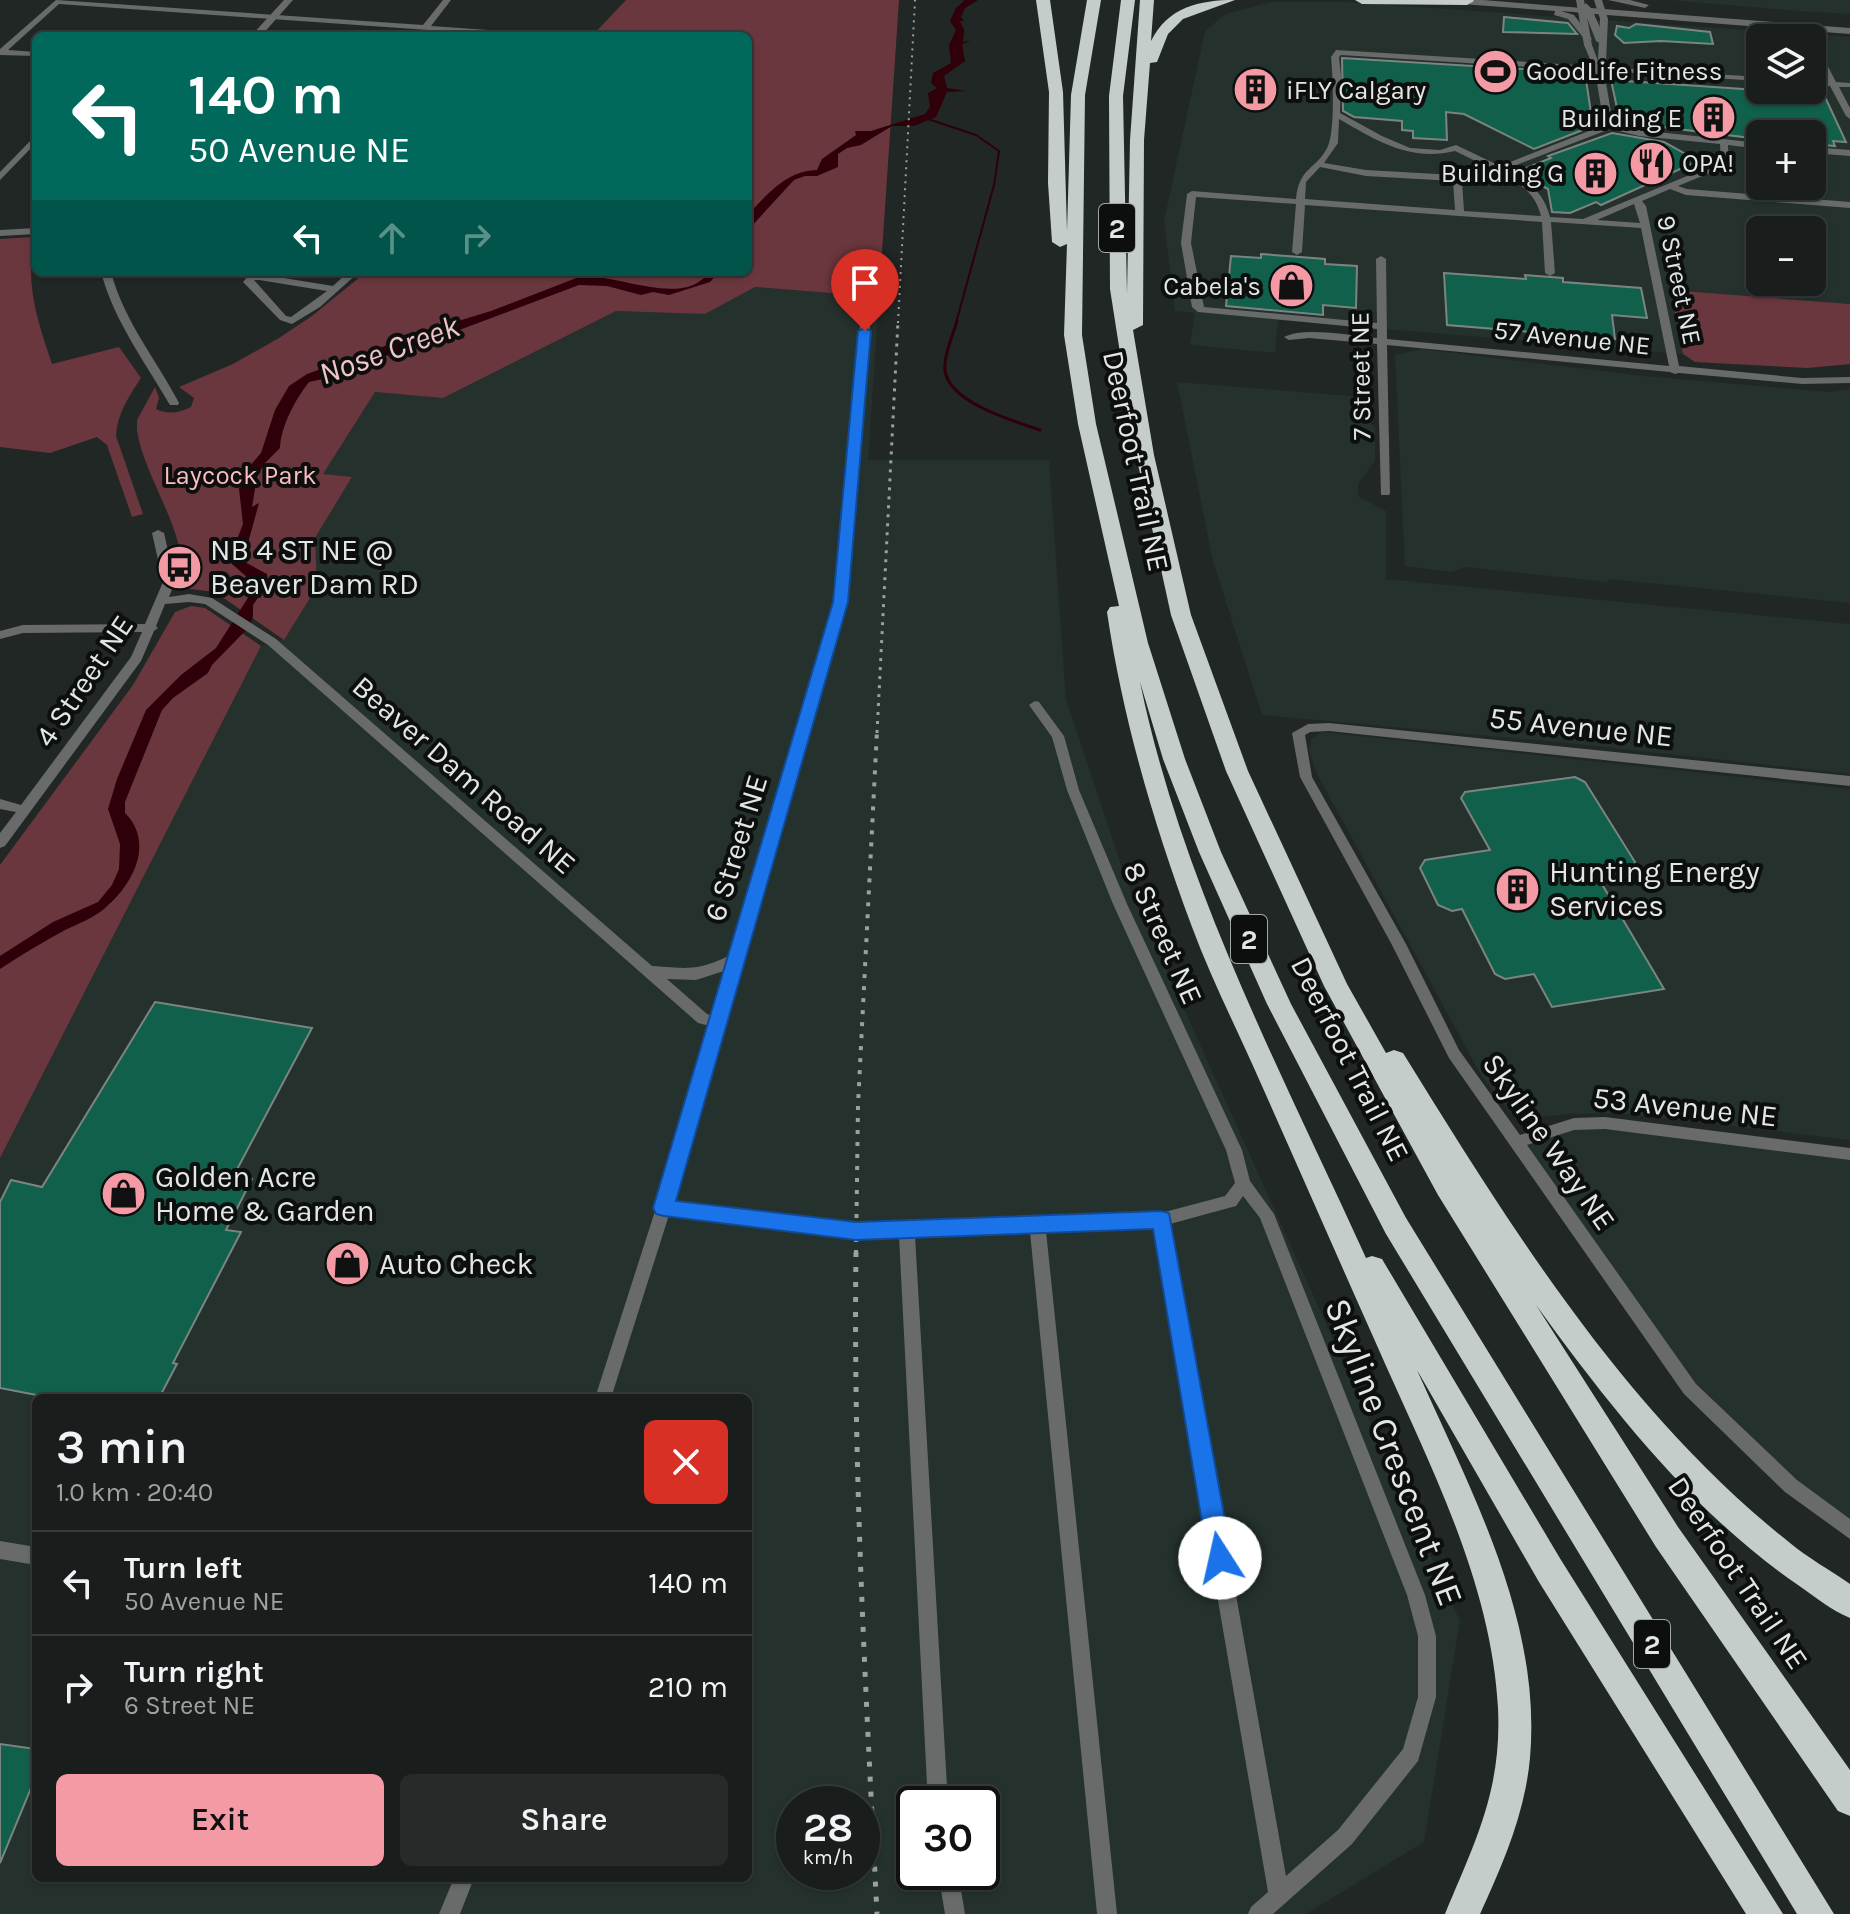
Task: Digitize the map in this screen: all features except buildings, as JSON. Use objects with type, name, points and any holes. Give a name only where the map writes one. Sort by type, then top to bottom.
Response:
[{"type":"highway","points":[[1029,0],[1049,48]]},
{"type":"highway","points":[[1043,0],[1056,92],[1056,183],[1063,275],[1073,284]]},
{"type":"highway","name":"Deerfoot Trail NE","points":[[1094,0],[1078,95],[1073,335],[1087,424],[1138,643],[1174,759],[1210,852],[1279,1004],[1396,1226],[1817,1914]]},
{"type":"highway","name":"Deerfoot Trail NE","points":[[1128,0],[1116,96],[1118,289],[1145,455],[1181,615],[1237,771],[1336,986],[1447,1187],[1667,1537],[1850,1799]]},
{"type":"highway","points":[[1145,455],[1149,441],[1135,340],[1137,140],[1147,0]]},
{"type":"highway","points":[[1137,140],[1155,44],[1161,31],[1185,12],[1228,0]]},
{"type":"highway","points":[[1362,0],[1467,1]]},
{"type":"highway","points":[[1099,467],[1121,643],[1174,845],[1216,959],[1462,1504],[1502,1616],[1513,1672],[1513,1753],[1499,1836],[1462,1914]]},
{"type":"highway","points":[[1216,959],[1350,1229],[1550,1571],[1766,1914]]},
{"type":"highway","points":[[1336,986],[1387,1047],[1450,1152],[1540,1286],[1668,1449],[1783,1556],[1850,1602]]},
{"type":"street","points":[[260,32],[289,0]]},
{"type":"street","points":[[426,27],[447,0]]},
{"type":"street","points":[[1448,0],[1512,5],[1590,5]]},
{"type":"street","points":[[1486,0],[1725,15]]},
{"type":"street","points":[[1552,0],[1746,24]]},
{"type":"street","points":[[1612,0],[1848,28]]},
{"type":"street","points":[[1,52],[57,2],[494,32]]},
{"type":"street","points":[[1512,5],[1571,17],[1587,39]]},
{"type":"street","points":[[1590,5],[1587,39],[1592,61],[1599,68],[1609,126]]},
{"type":"street","points":[[1590,5],[1601,41],[1602,62],[1599,68]]},
{"type":"street","points":[[1826,27],[1848,28]]},
{"type":"street","points":[[1826,33],[1848,28]]},
{"type":"street","points":[[1297,252],[1302,182],[1332,148],[1336,114],[1336,54],[1349,50],[1746,78]]},
{"type":"street","points":[[1,52],[32,54]]},
{"type":"street","points":[[1826,71],[1850,116]]},
{"type":"street","points":[[1826,84],[1850,85]]},
{"type":"street","points":[[1336,114],[1407,152],[1440,154],[1456,148],[1500,170],[1538,196],[1550,273]]},
{"type":"street","points":[[1318,164],[1366,173],[1473,179],[1609,126],[1633,133],[1746,145]]},
{"type":"street","points":[[1,172],[32,142]]},
{"type":"street","points":[[1584,222],[1726,163],[1724,144]]},
{"type":"street","points":[[1826,151],[1850,153]]},
{"type":"street","points":[[1457,180],[1460,212]]},
{"type":"street","points":[[1669,186],[1686,192],[1850,205]]},
{"type":"street","points":[[1382,326],[1201,310],[1197,307],[1186,243],[1192,194],[1645,226]]},
{"type":"street","name":"9 Street NE","points":[[1635,200],[1641,206],[1675,371]]},
{"type":"street","points":[[0,233],[32,231]]},
{"type":"street","name":"7 Street NE","points":[[1381,259],[1385,493]]},
{"type":"street","points":[[107,276],[116,311],[151,361],[174,403]]},
{"type":"street","points":[[334,289],[251,278],[248,282],[283,318],[292,321],[334,289],[349,276]]},
{"type":"street","name":"6 Street NE","points":[[604,1394],[664,1208],[734,959],[841,602],[867,303]]},
{"type":"street","name":"57 Avenue NE","points":[[1289,337],[1309,335],[1382,341],[1802,381],[1850,380]]},
{"type":"street","name":"4 Street NE","points":[[0,843],[118,686],[152,628],[163,601],[169,571],[158,533]]},
{"type":"street","name":"Beaver Dam Road NE","points":[[163,601],[199,598],[219,607],[272,642],[703,1019],[716,1022]]},
{"type":"street","points":[[0,635],[23,629],[152,628]]},
{"type":"street","name":"8 Street NE","points":[[1035,705],[1058,736],[1073,790],[1120,904],[1234,1150],[1243,1184]]},
{"type":"street","name":"55 Avenue NE","points":[[1308,728],[1329,727],[1850,781]]},
{"type":"street","name":"Skyline Way NE","points":[[1308,728],[1298,733],[1306,777],[1399,944],[1454,1054],[1690,1389],[1791,1486],[1850,1530]]},
{"type":"street","points":[[0,804],[25,810]]},
{"type":"street","points":[[650,970],[678,977],[698,976],[716,971],[734,959]]},
{"type":"street","name":"53 Avenue NE","points":[[1517,1142],[1574,1124],[1605,1123],[1850,1154]]},
{"type":"street","points":[[664,1208],[817,1229],[907,1230],[1161,1220],[1230,1201],[1243,1184]]},
{"type":"street","name":"Skyline Crescent NE","points":[[1243,1184],[1266,1214],[1416,1595],[1427,1636],[1427,1697],[1411,1754],[1345,1837],[1258,1914]]},
{"type":"street","points":[[1161,1220],[1279,1896]]},
{"type":"street","points":[[1037,1225],[1107,1914]]},
{"type":"street","points":[[907,1230],[937,1786]]},
{"type":"street","points":[[0,1550],[32,1555]]},
{"type":"street","points":[[449,1914],[463,1882]]},
{"type":"street","points":[[951,1890],[955,1914]]},
{"type":"shaded area","points":[[1670,0],[1850,0],[1850,14],[1799,11]]},
{"type":"shaded area","points":[[1271,2],[1345,2],[1746,30],[1746,104],[1826,104],[1826,35],[1850,37],[1850,304],[1747,296],[1826,296],[1826,216],[1746,216],[1746,296],[1670,290],[1683,354],[1278,320],[1275,353],[1190,345],[1195,313],[1175,311],[1164,221],[1205,31],[1225,14]]},
{"type":"shaded area","points":[[754,287],[879,297],[868,460],[1049,460],[1066,699],[1126,880],[1460,1621],[1424,1842],[1306,1914],[0,1914],[0,1158],[261,646],[284,639],[317,588],[315,538],[352,478],[323,474],[375,392],[443,398],[616,311],[705,314]]},
{"type":"shaded area","points":[[1421,349],[1644,376],[1830,392],[1850,389],[1850,603],[1465,567],[1451,572],[1405,566],[1395,355]]},
{"type":"shaded area","points":[[1177,382],[1362,397],[1366,420],[1375,427],[1375,460],[1358,484],[1358,496],[1386,511],[1386,579],[1850,624],[1850,774],[1568,743],[1262,715],[1213,561]]},
{"type":"shaded area","points":[[1322,732],[1850,789],[1850,1140],[1619,1113],[1568,1114],[1516,1120],[1481,1075],[1317,774],[1309,751],[1311,739]]},
{"type":"shaded area","points":[[1574,1124],[1850,1154],[1850,1530],[1704,1405],[1517,1142]]},
{"type":"green space","name":"Laycock Park","points":[[626,0],[899,0],[879,297],[755,287],[705,314],[616,311],[443,398],[375,392],[323,474],[352,477],[315,538],[317,587],[284,640],[215,592],[181,588],[180,549],[137,431],[137,420],[155,387],[159,398],[156,409],[174,412],[191,407],[194,398],[179,387],[233,364],[279,338],[361,276],[752,276],[752,32],[596,32]]},
{"type":"green space","points":[[32,237],[32,286],[37,317],[52,364],[119,347],[141,378],[121,413],[116,436],[143,514],[132,517],[107,445],[97,437],[50,453],[0,447],[0,239]]},
{"type":"green space","points":[[1670,290],[1850,304],[1850,364],[1807,368],[1695,362],[1683,354]]},
{"type":"green space","points":[[191,606],[205,608],[261,646],[0,1158],[0,865],[133,685],[175,612]]},
{"type":"water","points":[[965,0],[978,0],[965,8],[961,17],[964,21],[960,21],[964,30],[963,42],[971,41],[962,44],[965,61],[944,76],[947,88],[966,91],[947,92],[936,117],[914,126],[892,126],[861,145],[838,154],[838,167],[817,176],[794,180],[752,226],[752,211],[763,199],[787,179],[817,170],[822,159],[856,135],[855,131],[871,131],[925,114],[930,107],[928,93],[937,88],[931,83],[933,73],[951,63],[949,45],[956,30],[950,21],[956,8]]},
{"type":"water","name":"Nose Creek","points":[[705,276],[715,276],[710,282],[669,295],[653,292],[641,295],[607,286],[579,285],[406,350],[352,366],[336,376],[309,382],[290,414],[280,448],[264,464],[257,477],[252,507],[259,503],[243,561],[267,574],[268,583],[253,605],[253,617],[248,628],[208,673],[173,698],[162,710],[125,802],[125,813],[138,837],[137,863],[131,876],[124,888],[100,912],[0,969],[0,956],[53,922],[98,902],[112,885],[119,869],[120,844],[108,809],[146,710],[181,675],[216,648],[256,585],[232,564],[230,558],[243,524],[239,489],[243,474],[261,453],[275,410],[289,386],[307,374],[491,311],[579,277],[665,289],[697,283]]},
{"type":"waterway","points":[[928,119],[976,135],[999,151],[994,185],[956,323]]},
{"type":"waterway","points":[[957,321],[945,359],[949,382],[958,392],[985,409],[1040,430]]},
{"type":"railway","points":[[898,323],[915,0]]},
{"type":"railway","points":[[877,733],[898,321]]},
{"type":"railway","points":[[856,1254],[858,1105],[877,731]]},
{"type":"railway","points":[[856,1254],[858,1500],[877,1914]]},
{"type":"place","name":"GoodLife Fitness","points":[[1495,71]]},
{"type":"place","name":"iFLY Calgary","points":[[1255,90]]},
{"type":"place","name":"Building E","points":[[1713,118]]},
{"type":"place","name":"OPA!","points":[[1651,163]]},
{"type":"place","name":"Building G","points":[[1595,173]]},
{"type":"place","name":"Cabela's","points":[[1292,286]]},
{"type":"place","name":"NB 4 ST NE @ Beaver Dam RD","points":[[179,567]]},
{"type":"place","name":"Hunting Energy Services","points":[[1518,889]]},
{"type":"place","name":"Golden Acre Home & Garden","points":[[124,1194]]},
{"type":"place","name":"Auto Check","points":[[348,1264]]},
{"type":"route","points":[[865,331],[841,602],[734,959],[664,1208],[817,1229],[856,1231],[1161,1220],[1220,1558]]}]
